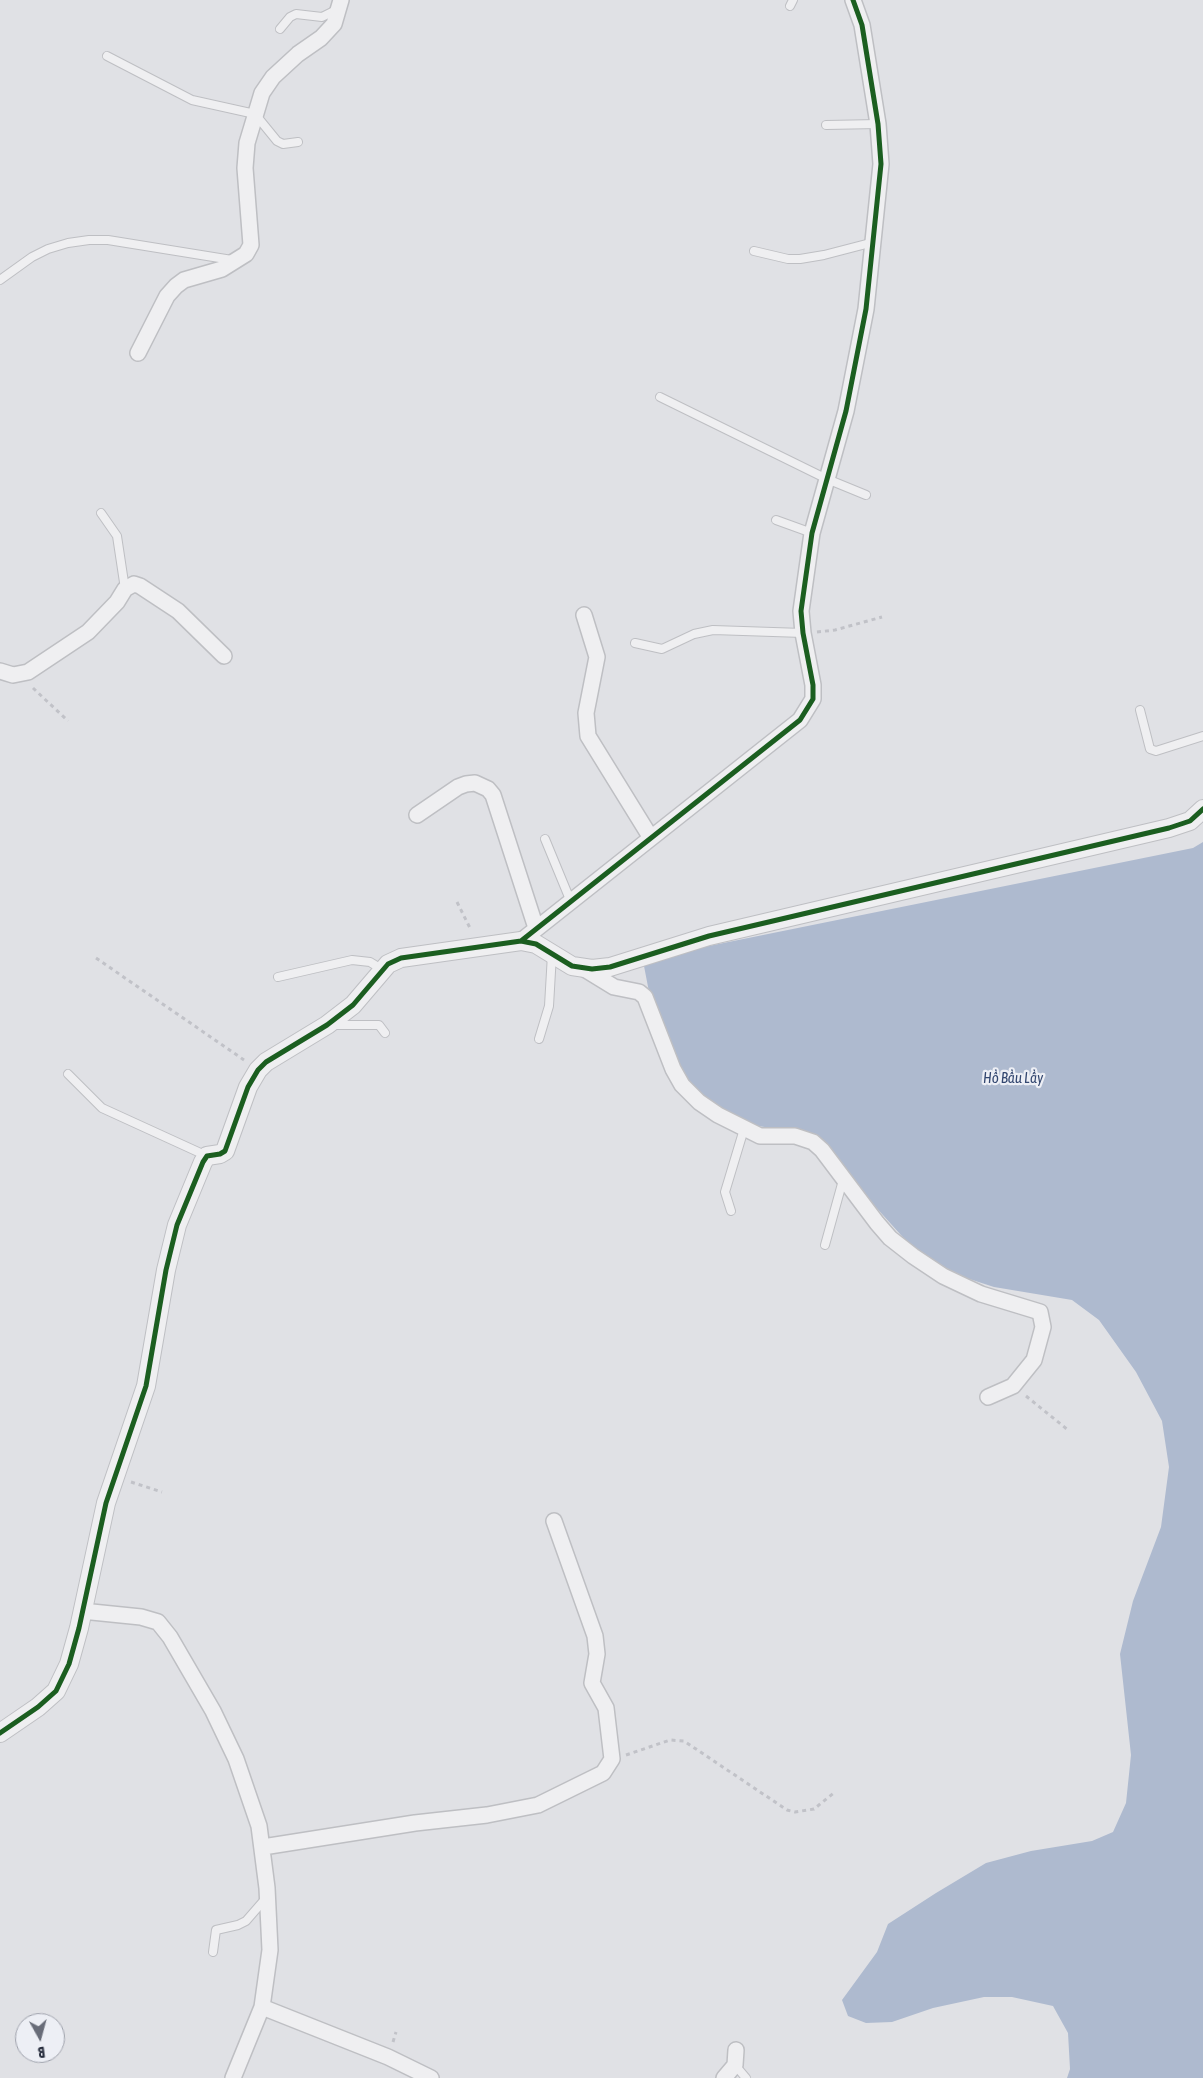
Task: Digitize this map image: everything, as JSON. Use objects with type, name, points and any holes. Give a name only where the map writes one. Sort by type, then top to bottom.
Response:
[{"type":"street","points":[[521,941],[800,720],[813,698],[813,685],[803,633],[801,611],[812,534],[848,402],[866,308],[882,164],[878,124],[862,25],[853,0]]},
{"type":"street","points":[[138,353],[167,296],[176,286],[184,280],[222,270],[246,254],[251,244],[245,168],[248,143],[262,93],[273,77],[298,54],[321,38],[334,24],[341,4]]},
{"type":"street","points":[[0,671],[20,675],[28,672],[88,632],[117,602],[125,589],[134,584],[178,611],[224,656]]},
{"type":"street","points":[[584,615],[597,657],[586,713],[588,736],[651,838]]},
{"type":"street","points":[[417,815],[458,787],[466,784],[474,784],[488,789],[494,796],[536,928]]},
{"type":"street","points":[[0,1733],[38,1707],[56,1691],[69,1664],[106,1502],[146,1386],[166,1270],[177,1225],[190,1189],[208,1156],[226,1151],[248,1087],[258,1070],[282,1051],[327,1025],[365,994],[388,964],[401,958],[521,941],[536,944],[572,966],[610,968],[709,936],[1169,828],[1190,820],[1203,809]]},
{"type":"street","points":[[583,968],[614,987],[639,992],[645,997],[668,1060],[682,1085],[699,1102],[744,1129],[760,1136],[795,1136],[813,1142],[822,1150],[843,1180],[886,1233],[913,1256],[943,1276],[981,1294],[1040,1312],[1043,1327],[1034,1360],[1014,1386],[988,1397]]},
{"type":"street","points":[[263,1847],[396,1825],[487,1815],[538,1805],[603,1773],[612,1760],[606,1708],[592,1682],[597,1654],[595,1636],[554,1521]]},
{"type":"street","points":[[82,1611],[141,1617],[158,1622],[170,1637],[213,1711],[236,1759],[259,1826],[268,1896],[270,1950],[262,2007],[232,2078]]},
{"type":"street","points":[[262,2007],[388,2056],[431,2078]]},
{"type":"street","points":[[724,2078],[735,2057]]},
{"type":"lane","points":[[280,29],[290,17],[296,14],[322,17],[341,4]]},
{"type":"lane","points":[[107,56],[192,100],[255,114],[277,141],[287,144],[298,142]]},
{"type":"lane","points":[[826,125],[878,124]]},
{"type":"lane","points":[[0,280],[32,257],[48,249],[89,240],[108,240],[237,261]]},
{"type":"lane","points":[[754,250],[788,259],[800,259],[874,242]]},
{"type":"lane","points":[[660,397],[827,479],[866,495]]},
{"type":"lane","points":[[101,513],[117,536],[125,589]]},
{"type":"lane","points":[[776,520],[812,534]]},
{"type":"lane","points":[[635,643],[662,649],[694,634],[713,630],[803,633]]},
{"type":"lane","points":[[1140,710],[1150,749],[1156,750],[1203,736]]},
{"type":"lane","points":[[546,840],[571,902]]},
{"type":"lane","points":[[538,1039],[549,1006],[552,954]]},
{"type":"lane","points":[[278,977],[352,960],[370,962],[383,970]]},
{"type":"lane","points":[[327,1025],[379,1025],[385,1032]]},
{"type":"lane","points":[[68,1074],[102,1108],[208,1156]]},
{"type":"lane","points":[[731,1211],[725,1192],[744,1129]]},
{"type":"lane","points":[[824,1245],[843,1180]]},
{"type":"lane","points":[[213,1952],[216,1930],[238,1925],[246,1921],[268,1896]]},
{"type":"lane","points":[[735,2057],[746,2078]]},
{"type":"path","points":[[803,633],[835,630],[882,617]]},
{"type":"path","points":[[20,675],[68,721]]},
{"type":"path","points":[[457,902],[479,948]]},
{"type":"path","points":[[96,958],[258,1070]]},
{"type":"path","points":[[1014,1386],[1068,1430]]},
{"type":"path","points":[[115,1477],[162,1492]]},
{"type":"path","points":[[612,1760],[676,1739],[684,1741],[787,1810],[795,1812],[814,1809],[835,1792]]},
{"type":"water","name":"Hồ Bầu Lầy","points":[[1203,842],[1203,2078],[1067,2078],[1070,2069],[1068,2033],[1053,2006],[1012,1997],[984,1997],[933,2008],[892,2022],[866,2023],[848,2016],[842,2000],[877,1952],[888,1924],[936,1893],[986,1863],[1031,1851],[1092,1841],[1113,1832],[1126,1803],[1131,1755],[1120,1654],[1133,1601],[1161,1527],[1169,1467],[1162,1421],[1136,1372],[1099,1320],[1072,1300],[994,1287],[957,1275],[909,1244],[837,1164],[784,1130],[745,1124],[714,1111],[684,1082],[650,997],[644,966],[684,951],[1193,848]]},
{"type":"cycle path","points":[[521,941],[800,720],[813,699],[813,685],[803,633],[801,611],[812,533],[846,411],[866,309],[881,164],[878,124],[862,25],[853,0]]},
{"type":"cycle path","points":[[0,1733],[38,1707],[56,1691],[69,1664],[79,1628],[106,1503],[146,1386],[166,1270],[177,1225],[203,1162],[207,1156],[220,1154],[225,1151],[248,1087],[258,1070],[266,1062],[327,1025],[353,1005],[388,964],[401,958],[521,941],[536,944],[572,966],[592,969],[610,967],[709,936],[1169,828],[1190,821],[1203,809]]}]
